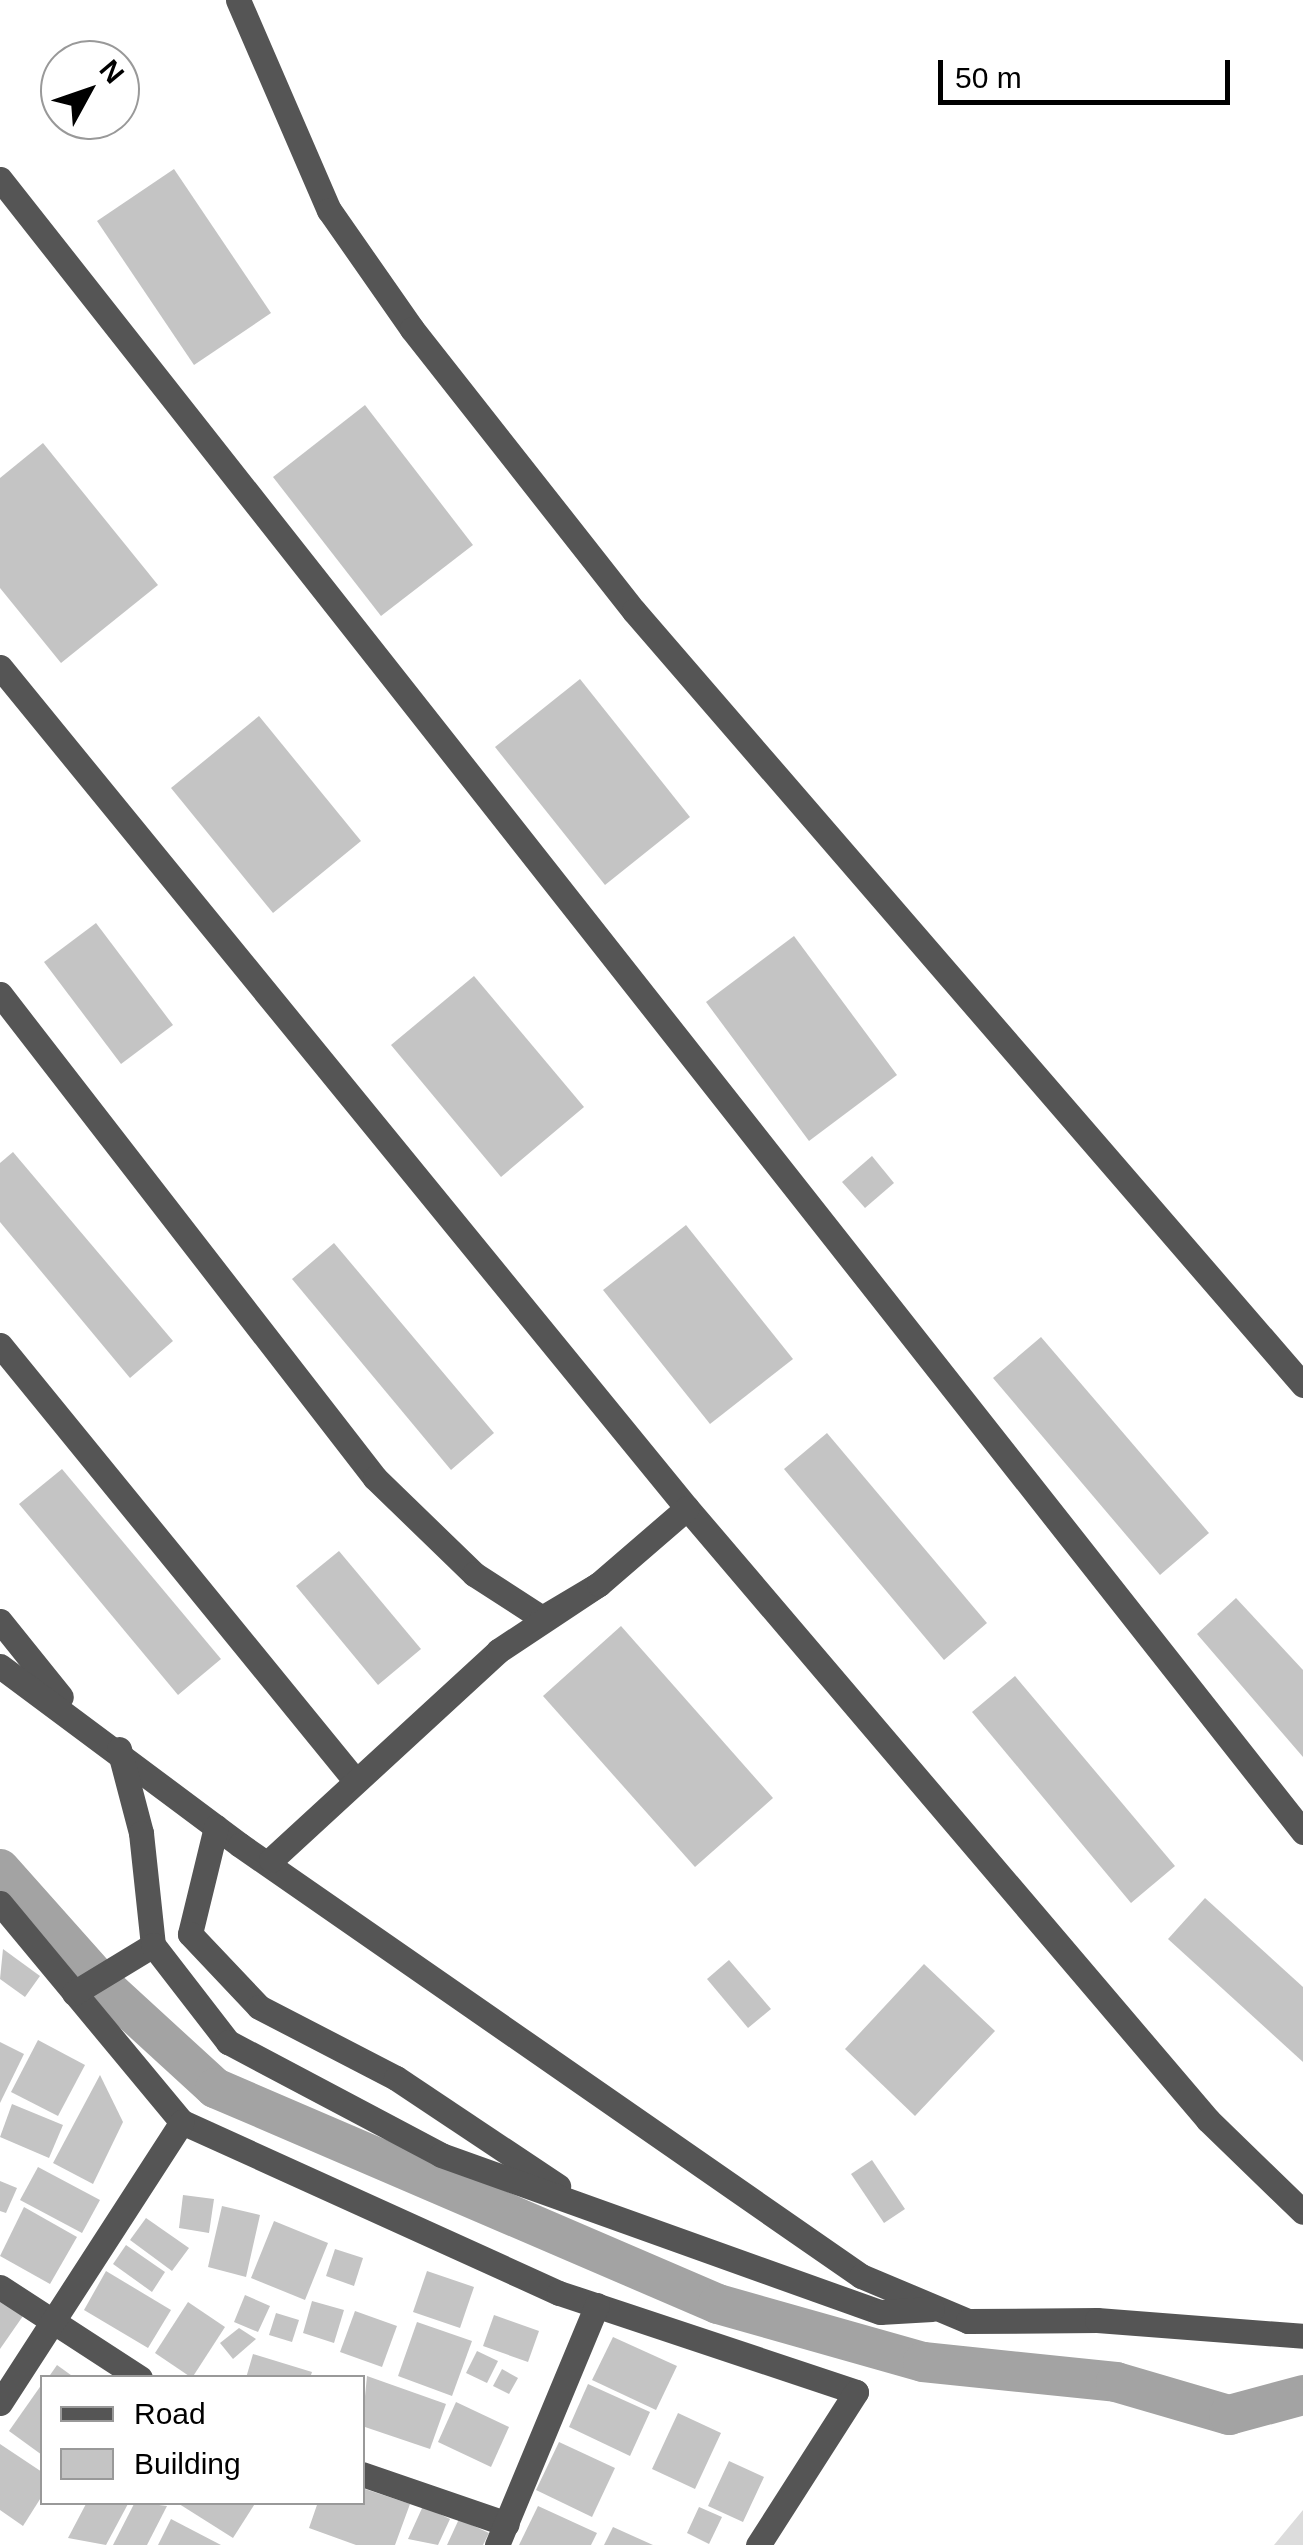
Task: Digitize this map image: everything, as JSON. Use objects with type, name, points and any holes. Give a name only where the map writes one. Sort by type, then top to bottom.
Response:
[{"type":"street","points":[[238,0],[329,210],[412,329],[634,611],[1303,1385]]},
{"type":"street","points":[[0,180],[1303,1832]]},
{"type":"street","points":[[0,667],[688,1508],[1208,2120],[1303,2212]]},
{"type":"street","points":[[0,994],[376,1478],[474,1574],[542,1618],[599,1584]]},
{"type":"street","points":[[0,1345],[354,1779]]},
{"type":"street","points":[[271,1860],[354,1779],[498,1651],[599,1584],[688,1508]]},
{"type":"street","points":[[0,1621],[77,1716]]},
{"type":"street","points":[[0,1666],[77,1716],[216,1827],[271,1860],[861,2276],[968,2321],[1098,2320],[1303,2336]]},
{"type":"street","points":[[119,1750],[141,1833],[153,1944],[228,2042],[440,2155],[880,2312],[937,2308]]},
{"type":"street","points":[[216,1827],[190,1934],[259,2007],[396,2078],[586,2204]]},
{"type":"street","points":[[0,1903],[78,1990],[182,2122],[597,2305],[856,2392],[758,2545]]},
{"type":"street","points":[[78,1990],[117,1961],[153,1944]]},
{"type":"street","points":[[0,2404],[182,2122]]},
{"type":"street","points":[[0,2287],[135,2375]]},
{"type":"street","points":[[365,2475],[502,2535],[597,2305]]},
{"type":"shaded area","points":[[1303,2510],[1303,2545],[1274,2545]]},
{"type":"building","points":[[174,169],[271,313],[194,365],[97,221]]},
{"type":"building","points":[[365,405],[473,545],[381,616],[273,477]]},
{"type":"building","points":[[43,443],[158,585],[61,663],[0,588],[0,478]]},
{"type":"building","points":[[580,679],[690,817],[605,885],[495,747]]},
{"type":"building","points":[[259,716],[361,841],[273,913],[171,788]]},
{"type":"building","points":[[96,923],[173,1025],[121,1064],[44,962]]},
{"type":"building","points":[[794,936],[897,1075],[809,1141],[706,1002]]},
{"type":"building","points":[[474,976],[584,1107],[501,1177],[391,1045]]},
{"type":"building","points":[[13,1152],[173,1341],[130,1378],[0,1222],[0,1163]]},
{"type":"building","points":[[872,1156],[894,1183],[865,1208],[842,1182]]},
{"type":"building","points":[[686,1225],[793,1359],[710,1424],[603,1290]]},
{"type":"building","points":[[334,1243],[494,1433],[451,1470],[292,1279]]},
{"type":"building","points":[[1041,1337],[1209,1533],[1160,1575],[993,1378]]},
{"type":"building","points":[[827,1433],[987,1623],[944,1660],[784,1469]]},
{"type":"building","points":[[62,1469],[221,1659],[178,1695],[19,1504]]},
{"type":"building","points":[[339,1551],[421,1649],[378,1685],[296,1586]]},
{"type":"building","points":[[1236,1598],[1303,1670],[1303,1757],[1197,1634]]},
{"type":"building","points":[[621,1626],[773,1798],[695,1867],[543,1696]]},
{"type":"building","points":[[1015,1676],[1175,1866],[1131,1903],[972,1712]]},
{"type":"building","points":[[1205,1898],[1303,1987],[1303,2062],[1168,1939]]},
{"type":"building","points":[[3,1949],[40,1976],[25,1997],[0,1979]]},
{"type":"building","points":[[729,1960],[771,2009],[748,2028],[707,1979]]},
{"type":"building","points":[[924,1964],[995,2031],[915,2116],[845,2049]]},
{"type":"building","points":[[38,2040],[85,2065],[58,2116],[11,2092]]},
{"type":"building","points":[[0,2042],[24,2054],[0,2103]]},
{"type":"building","points":[[100,2075],[123,2122],[93,2184],[53,2163]]},
{"type":"building","points":[[12,2104],[63,2125],[49,2158],[0,2137]]},
{"type":"building","points":[[872,2160],[905,2209],[884,2223],[851,2174]]},
{"type":"building","points":[[38,2167],[100,2200],[82,2233],[20,2200]]},
{"type":"building","points":[[0,2181],[17,2188],[6,2213],[0,2211]]},
{"type":"building","points":[[183,2195],[214,2199],[209,2233],[179,2228]]},
{"type":"building","points":[[222,2206],[260,2215],[246,2277],[208,2267]]},
{"type":"building","points":[[24,2207],[77,2237],[50,2284],[0,2256]]},
{"type":"building","points":[[146,2218],[189,2248],[172,2271],[130,2240]]},
{"type":"building","points":[[274,2221],[328,2243],[305,2300],[251,2278]]},
{"type":"building","points":[[126,2245],[165,2272],[152,2292],[113,2264]]},
{"type":"building","points":[[335,2249],[363,2258],[354,2286],[326,2276]]},
{"type":"building","points":[[106,2271],[171,2310],[148,2348],[84,2310]]},
{"type":"building","points":[[427,2271],[474,2287],[460,2328],[413,2312]]},
{"type":"building","points":[[245,2295],[270,2306],[258,2332],[234,2322]]},
{"type":"building","points":[[0,2300],[23,2316],[0,2349]]},
{"type":"building","points":[[312,2301],[344,2310],[334,2343],[303,2333]]},
{"type":"building","points":[[188,2302],[225,2327],[194,2375],[188,2375],[155,2353]]},
{"type":"building","points":[[355,2311],[397,2326],[382,2367],[340,2352]]},
{"type":"building","points":[[276,2313],[299,2320],[292,2342],[269,2335]]},
{"type":"building","points":[[494,2315],[539,2331],[528,2362],[483,2346]]},
{"type":"building","points":[[417,2322],[472,2341],[452,2396],[398,2376]]},
{"type":"building","points":[[239,2328],[256,2339],[233,2359],[220,2343]]},
{"type":"building","points":[[613,2337],[677,2366],[656,2410],[592,2380]]},
{"type":"building","points":[[477,2351],[498,2361],[487,2383],[466,2373]]},
{"type":"building","points":[[253,2354],[312,2372],[311,2375],[247,2375]]},
{"type":"building","points":[[57,2365],[71,2375],[50,2375]]},
{"type":"building","points":[[502,2369],[518,2378],[509,2394],[493,2386]]},
{"type":"building","points":[[367,2376],[446,2404],[430,2449],[365,2427]]},
{"type":"building","points":[[588,2384],[650,2412],[630,2456],[569,2427]]},
{"type":"building","points":[[40,2387],[40,2454],[9,2431]]},
{"type":"building","points":[[456,2402],[509,2427],[491,2467],[438,2442]]},
{"type":"building","points":[[678,2413],[721,2433],[695,2489],[652,2469]]},
{"type":"building","points":[[559,2442],[615,2468],[592,2517],[536,2490]]},
{"type":"building","points":[[0,2444],[40,2471],[40,2499],[23,2526],[0,2510]]},
{"type":"building","points":[[729,2461],[764,2477],[743,2522],[708,2506]]},
{"type":"building","points":[[365,2489],[410,2504],[395,2545],[356,2545],[309,2528],[317,2505],[365,2505]]},
{"type":"building","points":[[85,2505],[127,2505],[106,2545],[68,2538]]},
{"type":"building","points":[[133,2505],[167,2506],[147,2545],[113,2545]]},
{"type":"building","points":[[181,2505],[254,2505],[233,2538]]},
{"type":"building","points":[[423,2506],[450,2519],[438,2545],[408,2539]]},
{"type":"building","points":[[538,2506],[597,2533],[591,2545],[519,2545]]},
{"type":"building","points":[[699,2507],[722,2517],[709,2544],[687,2533]]},
{"type":"building","points":[[171,2519],[221,2545],[158,2545]]},
{"type":"building","points":[[459,2519],[489,2533],[483,2545],[447,2545]]},
{"type":"building","points":[[613,2527],[653,2545],[604,2545]]},
{"type":"waterway","points":[[0,1869],[107,1989],[215,2088],[718,2304],[923,2362],[1116,2382],[1229,2415],[1303,2395]]}]
